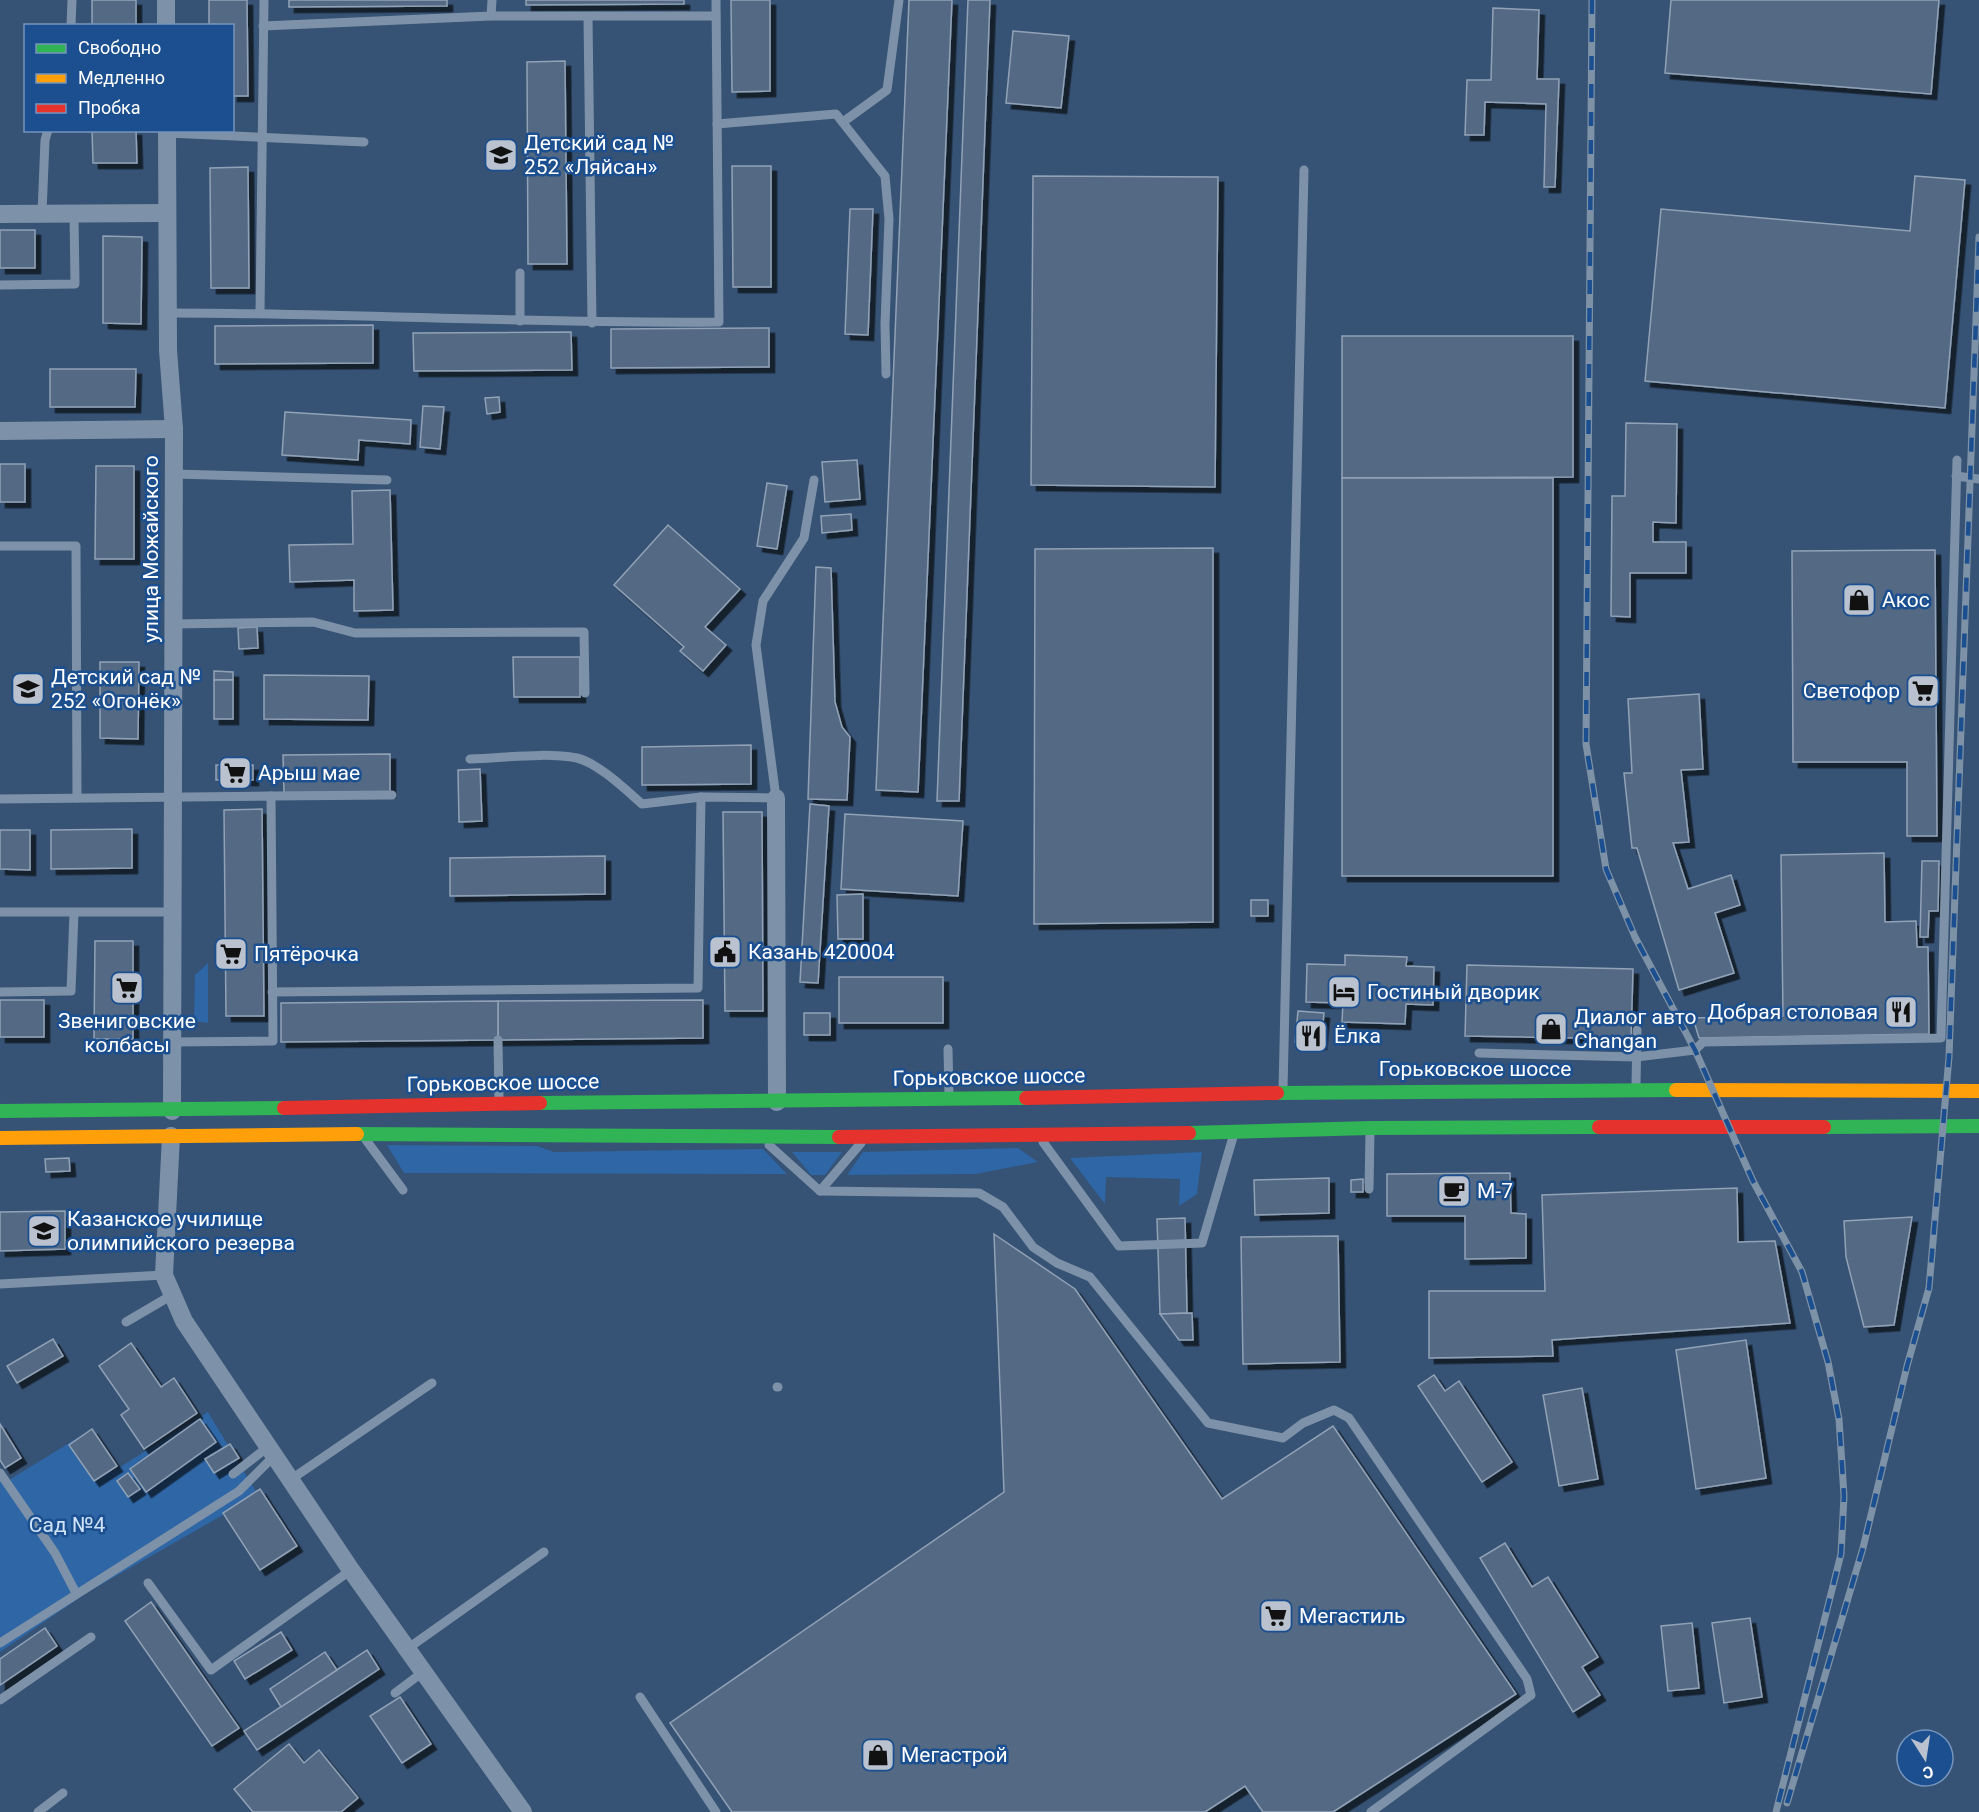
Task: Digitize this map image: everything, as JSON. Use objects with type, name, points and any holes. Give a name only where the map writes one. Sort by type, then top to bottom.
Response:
[{"type":"main road","name":"Горьковское шоссе","points":[[0,1111],[172,1111],[499,1103],[777,1102],[1283,1092],[1635,1089],[1979,1091]]},
{"type":"main road","points":[[0,1138],[361,1134],[760,1138],[1036,1133],[1234,1133],[1370,1128],[1979,1126]]},
{"type":"street","points":[[166,0],[166,24]]},
{"type":"street","name":"улица Можайского","points":[[167,132],[168,313],[174,429],[172,1111]]},
{"type":"street","points":[[0,214],[167,213]]},
{"type":"street","points":[[0,431],[174,429]]},
{"type":"street","points":[[776,798],[777,1102]]},
{"type":"street","points":[[171,1136],[164,1275],[184,1321],[351,1570],[523,1812]]},
{"type":"lane","points":[[71,24],[72,0]]},
{"type":"lane","points":[[260,313],[264,0]]},
{"type":"lane","points":[[491,16],[492,0]]},
{"type":"lane","points":[[168,313],[260,313],[592,323],[719,322],[716,0]]},
{"type":"lane","points":[[843,122],[887,90],[899,0]]},
{"type":"lane","points":[[263,26],[491,16],[588,18],[716,16]]},
{"type":"lane","points":[[588,18],[592,323]]},
{"type":"lane","points":[[717,124],[836,114],[885,176],[889,219],[885,324],[886,374]]},
{"type":"lane","points":[[42,213],[45,140],[47,132]]},
{"type":"lane","points":[[167,132],[364,142]]},
{"type":"lane","points":[[1283,1092],[1304,170]]},
{"type":"lane","points":[[0,285],[75,284],[74,213]]},
{"type":"lane","points":[[520,273],[520,321]]},
{"type":"lane","points":[[1479,1053],[1636,1057],[1695,1050],[1703,1042],[1941,1038],[1957,460]]},
{"type":"lane","points":[[174,474],[387,480]]},
{"type":"lane","points":[[1956,476],[1979,478]]},
{"type":"lane","points":[[470,759],[530,756],[579,758],[614,779],[642,804],[701,797],[776,798],[756,645],[763,601],[804,538],[814,480]]},
{"type":"lane","points":[[0,546],[76,546],[77,798]]},
{"type":"lane","points":[[173,624],[313,622],[355,633],[584,632],[585,693]]},
{"type":"lane","points":[[0,799],[392,795]]},
{"type":"lane","points":[[172,1042],[273,1041],[271,796]]},
{"type":"lane","points":[[272,992],[698,988],[701,797]]},
{"type":"lane","points":[[0,912],[172,912]]},
{"type":"lane","points":[[0,992],[71,991],[74,913]]},
{"type":"lane","points":[[498,990],[498,1001]]},
{"type":"lane","points":[[1635,1089],[1637,1030]]},
{"type":"lane","points":[[498,1040],[499,1103]]},
{"type":"lane","points":[[948,1049],[949,1099]]},
{"type":"lane","points":[[1369,1189],[1370,1128]]},
{"type":"lane","points":[[1036,1133],[1119,1246],[1202,1243],[1234,1133]]},
{"type":"lane","points":[[361,1134],[402,1190]]},
{"type":"lane","points":[[820,1191],[866,1137]]},
{"type":"lane","points":[[760,1138],[820,1191],[979,1193],[1003,1208],[1033,1247],[1057,1263],[1090,1277],[1208,1424],[1283,1438],[1303,1423],[1334,1410],[1348,1418],[1527,1679],[1531,1695],[1371,1812]]},
{"type":"lane","points":[[0,1284],[164,1275]]},
{"type":"lane","points":[[126,1322],[172,1295]]},
{"type":"lane","points":[[290,1480],[432,1383]]},
{"type":"lane","points":[[233,1474],[271,1452]]},
{"type":"lane","points":[[0,1643],[239,1491],[271,1452]]},
{"type":"lane","points":[[0,1473],[54,1553],[76,1593]]},
{"type":"lane","points":[[407,1649],[544,1552]]},
{"type":"lane","points":[[148,1583],[211,1670],[351,1570]]},
{"type":"lane","points":[[0,1700],[91,1637]]},
{"type":"lane","points":[[395,1693],[423,1672]]},
{"type":"lane","points":[[640,1697],[716,1812]]},
{"type":"lane","points":[[38,1812],[63,1793]]},
{"type":"green space","points":[[208,963],[208,1023],[194,1021],[195,975]]},
{"type":"green space","points":[[387,1145],[537,1146],[554,1152],[763,1149],[787,1174],[404,1173]]},
{"type":"green space","points":[[1018,1148],[1038,1162],[976,1174],[847,1175],[863,1152]]},
{"type":"green space","points":[[792,1152],[842,1152],[825,1175],[811,1175]]},
{"type":"green space","points":[[1202,1152],[1197,1194],[1179,1206],[1180,1179],[1106,1177],[1105,1204],[1070,1158]]},
{"type":"green space","name":"Сад №4","points":[[208,1412],[258,1495],[88,1592],[0,1652],[0,1478],[4,1483],[87,1432],[112,1472]]},
{"type":"building","points":[[92,0],[136,0],[136,24],[92,24]]},
{"type":"building","points":[[209,0],[247,0],[248,96],[234,96],[234,24],[209,24]]},
{"type":"building","points":[[289,0],[447,0],[447,6],[289,7]]},
{"type":"building","points":[[526,0],[684,0],[684,4],[526,5]]},
{"type":"building","points":[[731,0],[770,0],[770,91],[732,92]]},
{"type":"building","points":[[909,0],[952,0],[918,792],[876,790]]},
{"type":"building","points":[[968,0],[990,0],[959,801],[937,801]]},
{"type":"building","points":[[1671,0],[1939,0],[1931,94],[1665,73]]},
{"type":"building","points":[[1493,8],[1539,10],[1537,79],[1559,79],[1555,187],[1544,187],[1546,104],[1485,102],[1484,135],[1465,135],[1467,80],[1491,80]]},
{"type":"building","points":[[1013,31],[1069,36],[1061,108],[1006,103]]},
{"type":"building","points":[[565,61],[567,264],[528,264],[527,62]]},
{"type":"building","points":[[92,132],[136,132],[137,163],[93,163]]},
{"type":"building","points":[[732,166],[771,166],[771,287],[733,287]]},
{"type":"building","points":[[248,167],[249,288],[211,288],[210,168]]},
{"type":"building","points":[[1033,176],[1218,177],[1215,487],[1031,485]]},
{"type":"building","points":[[1915,176],[1965,180],[1945,408],[1645,381],[1661,209],[1910,231]]},
{"type":"building","points":[[850,209],[873,209],[868,335],[845,334]]},
{"type":"building","points":[[0,230],[35,230],[35,268],[0,268]]},
{"type":"building","points":[[103,236],[142,237],[141,324],[103,323]]},
{"type":"building","points":[[373,325],[373,363],[215,364],[215,326]]},
{"type":"building","points":[[769,328],[769,367],[611,368],[611,329]]},
{"type":"building","points":[[571,332],[572,370],[414,371],[413,333]]},
{"type":"building","points":[[1342,336],[1573,336],[1573,477],[1342,478]]},
{"type":"building","points":[[50,369],[136,369],[135,407],[50,407]]},
{"type":"building","points":[[499,397],[500,412],[487,414],[485,398]]},
{"type":"building","points":[[423,406],[444,407],[440,449],[420,447]]},
{"type":"building","points":[[285,412],[411,420],[410,444],[359,440],[358,460],[282,455]]},
{"type":"building","points":[[1626,423],[1677,424],[1676,523],[1653,522],[1653,542],[1686,542],[1686,573],[1630,573],[1630,617],[1611,616],[1612,496],[1625,496]]},
{"type":"building","points":[[857,460],[860,499],[825,502],[822,462]]},
{"type":"building","points":[[0,464],[25,464],[25,502],[0,502]]},
{"type":"building","points":[[96,466],[134,466],[134,559],[95,559]]},
{"type":"building","points":[[1342,478],[1553,478],[1553,876],[1342,876]]},
{"type":"building","points":[[767,483],[787,486],[777,549],[757,546]]},
{"type":"building","points":[[390,490],[393,610],[354,611],[354,580],[290,582],[289,545],[353,544],[352,491]]},
{"type":"building","points":[[851,514],[852,530],[822,533],[821,516]]},
{"type":"building","points":[[668,525],[740,589],[705,627],[726,645],[703,671],[680,651],[684,647],[614,585]]},
{"type":"building","points":[[1213,548],[1213,922],[1034,924],[1035,549]]},
{"type":"building","points":[[1935,550],[1937,836],[1907,836],[1907,762],[1793,762],[1792,551]]},
{"type":"building","points":[[816,567],[831,568],[835,702],[842,727],[850,737],[847,800],[808,799]]},
{"type":"building","points":[[257,627],[258,648],[239,649],[238,628]]},
{"type":"building","points":[[513,657],[580,657],[580,697],[514,697]]},
{"type":"building","points":[[100,662],[139,662],[138,739],[100,738]]},
{"type":"building","points":[[214,671],[233,672],[233,680],[214,680]]},
{"type":"building","points":[[264,675],[369,676],[368,720],[264,719]]},
{"type":"building","points":[[214,680],[233,680],[233,719],[214,719]]},
{"type":"building","points":[[1699,694],[1703,769],[1681,770],[1689,842],[1673,843],[1688,889],[1731,875],[1740,905],[1715,913],[1734,973],[1679,990],[1637,848],[1632,848],[1624,773],[1632,773],[1628,699]]},
{"type":"building","points":[[751,745],[751,784],[642,785],[642,747]]},
{"type":"building","points":[[390,754],[390,792],[284,793],[283,755]]},
{"type":"building","name":"Арыш мае","points":[[216,765],[253,765],[253,780],[216,780]]},
{"type":"building","points":[[480,769],[482,821],[459,822],[458,770]]},
{"type":"building","points":[[810,804],[829,806],[818,983],[800,982]]},
{"type":"building","points":[[262,809],[264,1016],[226,1016],[224,810]]},
{"type":"building","points":[[723,812],[762,812],[763,1011],[725,1011]]},
{"type":"building","points":[[845,814],[963,821],[958,896],[841,889]]},
{"type":"building","points":[[132,829],[132,868],[51,869],[51,830]]},
{"type":"building","points":[[0,830],[30,830],[30,870],[0,869]]},
{"type":"building","points":[[1884,853],[1885,922],[1916,921],[1917,947],[1928,947],[1929,1034],[1699,1038],[1693,1018],[1783,1016],[1781,855]]},
{"type":"building","points":[[605,856],[605,894],[450,896],[450,858]]},
{"type":"building","points":[[1922,861],[1939,861],[1938,911],[1929,911],[1928,937],[1920,937]]},
{"type":"building","points":[[863,894],[863,939],[838,939],[837,895]]},
{"type":"building","points":[[1251,900],[1268,900],[1268,916],[1251,916]]},
{"type":"building","points":[[95,941],[133,941],[133,1039],[94,1039]]},
{"type":"building","points":[[1345,955],[1407,957],[1406,966],[1434,967],[1433,1005],[1406,1004],[1405,1024],[1342,1022],[1343,1003],[1306,1002],[1307,964],[1345,965]]},
{"type":"building","points":[[1467,965],[1633,969],[1631,1039],[1465,1036]]},
{"type":"building","points":[[839,977],[943,977],[943,1023],[839,1023]]},
{"type":"building","points":[[0,1000],[44,1000],[44,1037],[0,1037]]},
{"type":"building","points":[[703,1000],[703,1038],[498,1040],[498,1001]]},
{"type":"building","points":[[498,1001],[498,1040],[281,1042],[281,1003]]},
{"type":"building","points":[[1298,1011],[1324,1013],[1321,1044],[1295,1042]]},
{"type":"building","points":[[804,1013],[830,1013],[830,1035],[804,1035]]},
{"type":"building","points":[[69,1158],[70,1171],[46,1172],[45,1159]]},
{"type":"building","points":[[1510,1173],[1511,1213],[1526,1214],[1526,1258],[1465,1259],[1465,1216],[1387,1216],[1387,1174]]},
{"type":"building","points":[[1329,1178],[1329,1213],[1255,1215],[1254,1180]]},
{"type":"building","points":[[1363,1179],[1363,1192],[1351,1192],[1351,1180]]},
{"type":"building","points":[[1737,1188],[1738,1242],[1775,1241],[1790,1323],[1552,1340],[1553,1356],[1429,1358],[1429,1291],[1545,1291],[1542,1195]]},
{"type":"building","points":[[65,1211],[65,1249],[0,1251],[0,1212]]},
{"type":"building","points":[[1912,1217],[1894,1325],[1864,1327],[1846,1257],[1844,1221]]},
{"type":"building","points":[[1185,1218],[1187,1313],[1160,1314],[1157,1219]]},
{"type":"building","points":[[994,1234],[1075,1289],[1222,1499],[1333,1426],[1516,1694],[1333,1812],[1263,1812],[1245,1786],[1205,1812],[732,1812],[670,1723],[1004,1492]]},
{"type":"building","points":[[1338,1236],[1340,1362],[1243,1364],[1241,1237]]},
{"type":"building","points":[[1192,1313],[1193,1340],[1179,1340],[1160,1314]]},
{"type":"building","points":[[53,1339],[63,1356],[17,1383],[7,1366]]},
{"type":"building","points":[[1746,1340],[1766,1478],[1696,1489],[1676,1350]]},
{"type":"building","points":[[131,1343],[161,1387],[174,1378],[197,1413],[144,1449],[121,1415],[129,1409],[99,1366]]},
{"type":"building","points":[[1434,1375],[1445,1391],[1459,1381],[1512,1462],[1482,1482],[1418,1386]]},
{"type":"building","points":[[1582,1388],[1598,1479],[1559,1486],[1543,1395]]},
{"type":"building","points":[[200,1419],[216,1442],[146,1492],[130,1469]]},
{"type":"building","points":[[0,1424],[21,1458],[5,1468],[0,1460]]},
{"type":"building","points":[[92,1429],[117,1466],[94,1481],[69,1445]]},
{"type":"building","points":[[230,1444],[239,1458],[214,1473],[205,1459]]},
{"type":"building","points":[[128,1473],[140,1489],[128,1497],[117,1481]]},
{"type":"building","points":[[260,1489],[297,1546],[260,1570],[223,1513]]},
{"type":"building","points":[[1505,1543],[1532,1587],[1548,1577],[1598,1657],[1582,1667],[1600,1695],[1573,1712],[1480,1558]]},
{"type":"building","points":[[151,1602],[239,1728],[212,1746],[125,1621]]},
{"type":"building","points":[[1750,1618],[1762,1697],[1724,1703],[1712,1623]]},
{"type":"building","points":[[1692,1623],[1699,1688],[1668,1691],[1661,1626]]},
{"type":"building","points":[[45,1628],[57,1646],[0,1685],[0,1659]]},
{"type":"building","points":[[281,1632],[292,1650],[245,1679],[234,1661]]},
{"type":"building","points":[[367,1650],[379,1669],[257,1750],[244,1731]]},
{"type":"building","points":[[325,1652],[337,1670],[281,1707],[270,1689]]},
{"type":"building","points":[[400,1697],[431,1744],[402,1763],[370,1716]]},
{"type":"building","points":[[289,1744],[304,1763],[319,1750],[358,1798],[341,1812],[253,1812],[234,1789]]},
{"type":"railway","points":[[1592,0],[1586,744],[1606,869],[1635,937],[1695,1050],[1753,1181],[1802,1272],[1828,1362],[1839,1419],[1844,1496],[1841,1554],[1776,1812]]},
{"type":"railway","points":[[1787,1803],[1863,1548],[1907,1366],[1929,1288],[1949,1057],[1979,237]]},
{"type":"traffic: fast","points":[[1277,1093],[1676,1090]]},
{"type":"traffic: fast","points":[[540,1103],[1026,1098]]},
{"type":"traffic: fast","points":[[0,1111],[284,1108]]},
{"type":"traffic: fast","points":[[1824,1127],[1979,1126]]},
{"type":"traffic: fast","points":[[1189,1133],[1370,1128],[1599,1127]]},
{"type":"traffic: fast","points":[[357,1134],[839,1137]]},
{"type":"traffic: slow","points":[[1676,1090],[1979,1091]]},
{"type":"traffic: slow","points":[[0,1138],[357,1134]]},
{"type":"traffic: jam","points":[[1026,1098],[1277,1093]]},
{"type":"traffic: jam","points":[[284,1108],[540,1103]]},
{"type":"traffic: jam","points":[[1599,1127],[1824,1127]]},
{"type":"traffic: jam","points":[[839,1137],[1189,1133]]},
{"type":"place","name":"Детский сад № 252 «Ляйсан»","points":[[501,155]]},
{"type":"place","name":"Акос","points":[[1859,600]]},
{"type":"place","name":"Детский сад № 252 «Огонёк»","points":[[28,689]]},
{"type":"place","name":"Светофор","points":[[1923,691]]},
{"type":"place","name":"Арыш мае","points":[[235,773]]},
{"type":"place","name":"Казань 420004","points":[[725,952]]},
{"type":"place","name":"Пятёрочка","points":[[231,954]]},
{"type":"place","name":"Звениговские колбасы","points":[[127,988]]},
{"type":"place","name":"Гостиный дворик","points":[[1344,992]]},
{"type":"place","name":"Добрая столовая","points":[[1901,1012]]},
{"type":"place","name":"Диалог авто Changan","points":[[1551,1029]]},
{"type":"place","name":"Ёлка","points":[[1311,1036]]},
{"type":"place","name":"М-7","points":[[1454,1191]]},
{"type":"place","name":"Казанское училище олимпийского резерва","points":[[44,1231]]},
{"type":"place","name":"Мегастиль","points":[[1276,1616]]},
{"type":"place","name":"Мегастрой","points":[[878,1755]]}]
